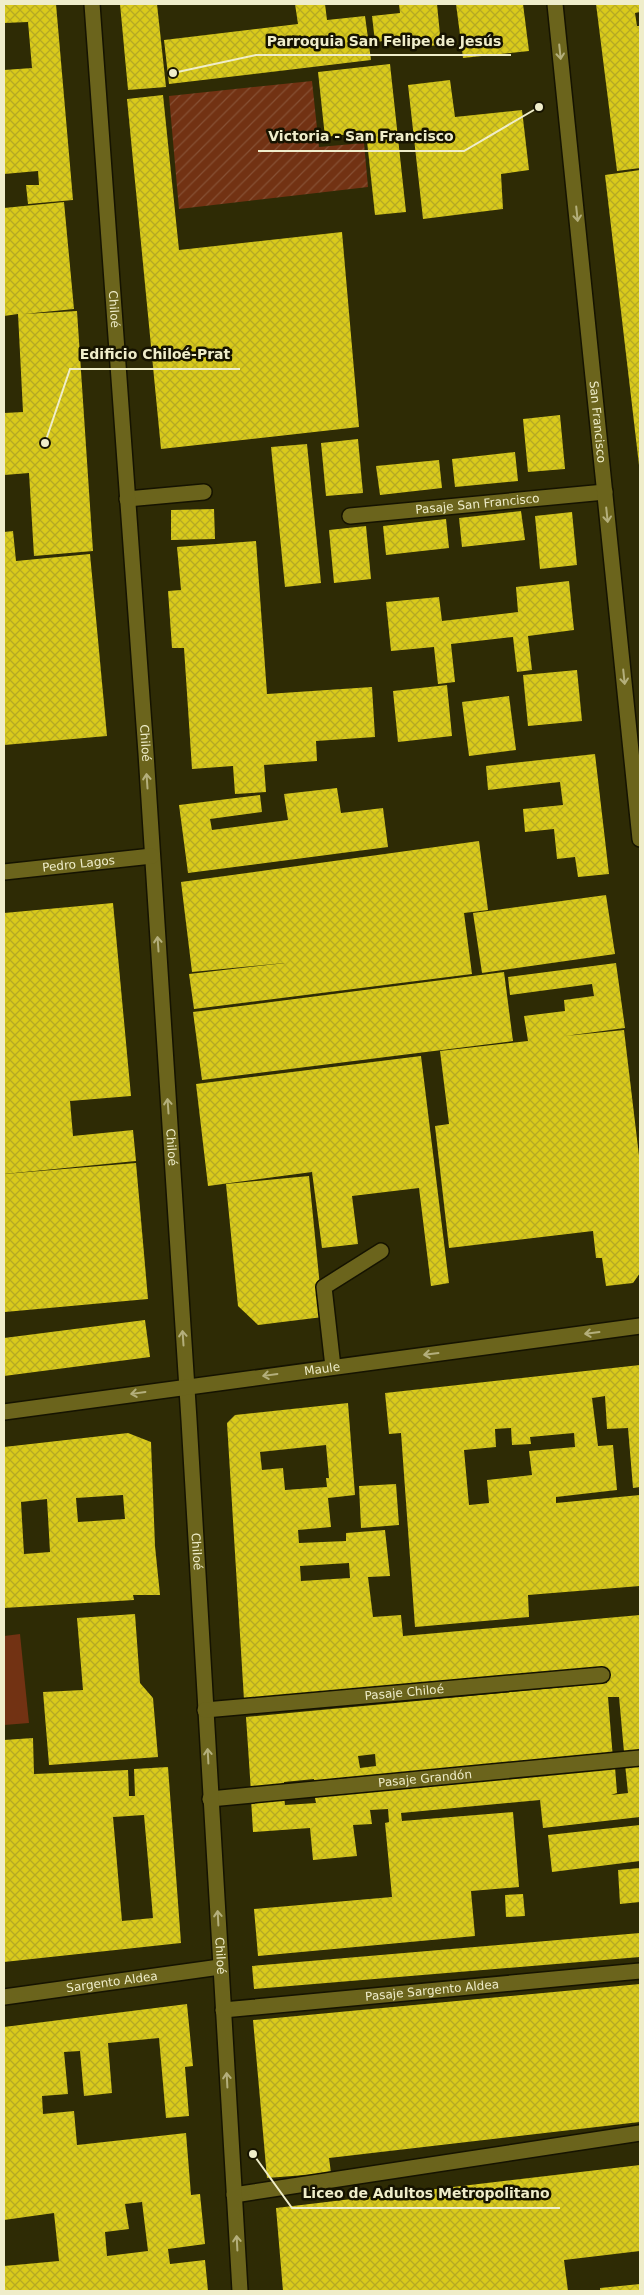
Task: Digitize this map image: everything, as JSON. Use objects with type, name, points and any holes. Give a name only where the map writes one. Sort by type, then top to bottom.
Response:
[{"type":"street","name":"Chiloé","points":[[92,4],[152,856],[206,1710],[240,2291]]},
{"type":"street","name":"San Francisco","points":[[555,4],[640,839]]},
{"type":"street","points":[[127,499],[204,492]]},
{"type":"street","name":"Pasaje San Francisco","points":[[350,516],[605,492]]},
{"type":"street","name":"Pedro Lagos","points":[[4,872],[152,856]]},
{"type":"street","points":[[333,1367],[324,1287],[381,1251]]},
{"type":"street","name":"Maule","points":[[4,1412],[640,1326]]},
{"type":"street","name":"Pasaje Chiloé","points":[[206,1710],[602,1675]]},
{"type":"street","name":"Pasaje Grandón","points":[[210,1798],[640,1758]]},
{"type":"street","name":"Sargento Aldea","points":[[4,1997],[220,1967]]},
{"type":"street","name":"Pasaje Sargento Aldea","points":[[223,2010],[640,1972]]},
{"type":"street","points":[[234,2195],[269,2192],[640,2133]]},
{"type":"shaded area","points":[[312,81],[319,147],[364,143],[368,187],[179,209],[169,96]]},
{"type":"shaded area","points":[[20,1634],[29,1723],[4,1725],[4,1636]]},
{"type":"building","points":[[4,4],[56,4],[73,200],[28,204],[26,185],[39,185],[38,171],[4,174],[4,70],[32,68],[28,22],[4,23]]},
{"type":"building","points":[[120,4],[157,4],[166,87],[128,90]]},
{"type":"building","points":[[295,4],[325,4],[327,20],[365,16],[371,60],[169,84],[164,40],[298,24]]},
{"type":"building","points":[[399,4],[437,4],[441,45],[404,48],[403,39],[375,42],[372,16],[400,13]]},
{"type":"building","points":[[456,4],[523,4],[529,51],[463,58]]},
{"type":"building","points":[[596,4],[640,4],[640,12],[635,13],[637,26],[640,26],[640,168],[617,171]]},
{"type":"building","points":[[390,64],[406,212],[375,215],[366,132],[325,137],[318,72]]},
{"type":"building","points":[[450,80],[455,117],[522,110],[529,170],[501,174],[503,209],[423,219],[408,85]]},
{"type":"building","points":[[163,95],[179,250],[342,232],[359,427],[161,449],[127,99]]},
{"type":"building","points":[[640,170],[640,465],[639,465],[605,175]]},
{"type":"building","points":[[64,202],[74,309],[24,314],[77,311],[93,551],[34,556],[29,473],[4,475],[4,413],[23,412],[18,314],[4,316],[4,208]]},
{"type":"building","points":[[560,415],[565,469],[528,472],[523,419]]},
{"type":"building","points":[[358,439],[363,493],[326,496],[321,443]]},
{"type":"building","points":[[307,444],[321,583],[285,587],[271,447]]},
{"type":"building","points":[[515,452],[518,481],[455,487],[452,459]]},
{"type":"building","points":[[439,460],[442,488],[380,495],[376,466]]},
{"type":"building","points":[[214,509],[215,539],[171,540],[171,510]]},
{"type":"building","points":[[521,511],[525,540],[462,547],[459,518]]},
{"type":"building","points":[[572,512],[577,565],[540,569],[535,516]]},
{"type":"building","points":[[446,519],[449,548],[386,555],[383,526]]},
{"type":"building","points":[[366,526],[371,579],[334,583],[329,530]]},
{"type":"building","points":[[13,531],[16,561],[90,554],[107,736],[4,745],[4,532]]},
{"type":"building","points":[[256,541],[267,694],[372,687],[375,737],[316,741],[317,761],[264,765],[266,792],[235,794],[233,766],[192,769],[184,648],[172,648],[168,591],[181,590],[177,547]]},
{"type":"building","points":[[569,581],[574,630],[528,636],[532,670],[517,672],[513,637],[451,644],[455,682],[438,684],[434,647],[391,651],[386,602],[439,597],[442,621],[518,612],[516,587]]},
{"type":"building","points":[[577,670],[582,721],[528,726],[523,675]]},
{"type":"building","points":[[447,685],[452,736],[398,742],[393,691]]},
{"type":"building","points":[[509,696],[516,750],[469,756],[462,702]]},
{"type":"building","points":[[595,754],[609,874],[578,877],[575,857],[557,859],[554,829],[525,832],[523,809],[563,805],[560,782],[488,790],[486,766]]},
{"type":"building","points":[[337,788],[341,813],[383,808],[388,847],[188,873],[179,805],[260,795],[262,812],[210,819],[212,830],[288,820],[284,794]]},
{"type":"building","points":[[479,841],[488,910],[464,913],[472,974],[194,1009],[189,974],[285,963],[192,972],[181,882]]},
{"type":"building","points":[[606,895],[615,954],[482,973],[473,913]]},
{"type":"building","points":[[113,903],[131,1096],[70,1101],[73,1136],[133,1130],[136,1161],[4,1174],[4,913]]},
{"type":"building","points":[[616,963],[625,1028],[565,1036],[624,1030],[640,1164],[640,1273],[633,1283],[606,1286],[602,1258],[596,1258],[593,1231],[449,1248],[435,1126],[449,1124],[440,1051],[528,1041],[524,1016],[565,1011],[564,1000],[594,996],[592,984],[510,995],[508,977]]},
{"type":"building","points":[[504,972],[513,1041],[202,1080],[193,1012]]},
{"type":"building","points":[[421,1056],[449,1283],[431,1286],[419,1188],[352,1196],[358,1244],[322,1248],[312,1172],[208,1186],[196,1084]]},
{"type":"building","points":[[136,1163],[148,1299],[5,1312],[4,1174]]},
{"type":"building","points":[[309,1176],[323,1317],[258,1325],[238,1306],[226,1184]]},
{"type":"building","points":[[145,1320],[150,1357],[4,1376],[4,1338]]},
{"type":"building","points":[[640,1365],[640,1487],[633,1488],[628,1428],[607,1429],[605,1396],[592,1398],[598,1446],[613,1445],[617,1490],[556,1497],[556,1503],[640,1495],[640,1586],[528,1595],[529,1617],[415,1627],[401,1433],[389,1434],[385,1393]],"holes":[[[511,1428],[512,1445],[531,1444],[530,1437],[574,1433],[575,1447],[529,1451],[532,1475],[487,1480],[489,1503],[469,1505],[464,1450],[496,1447],[495,1429]]]},
{"type":"building","points":[[348,1403],[355,1495],[328,1498],[331,1527],[298,1530],[299,1543],[346,1541],[346,1533],[385,1530],[390,1576],[368,1577],[373,1617],[401,1615],[403,1636],[640,1615],[640,1751],[624,1752],[619,1697],[608,1697],[613,1759],[315,1787],[314,1779],[284,1782],[284,1788],[251,1792],[246,1717],[607,1683],[606,1668],[244,1700],[227,1423],[235,1415]],"holes":[[[326,1445],[329,1478],[326,1478],[327,1487],[285,1490],[283,1468],[262,1470],[260,1452]],[[349,1563],[350,1578],[301,1581],[300,1566]],[[375,1754],[376,1766],[360,1768],[358,1756]]]},
{"type":"building","points":[[128,1433],[151,1442],[155,1546],[160,1595],[133,1595],[134,1600],[4,1608],[4,1447]],"holes":[[[123,1495],[125,1519],[78,1522],[76,1498]],[[47,1499],[50,1552],[24,1554],[21,1502]]]},
{"type":"building","points":[[396,1484],[399,1525],[361,1528],[359,1486]]},
{"type":"building","points":[[135,1614],[140,1683],[153,1698],[158,1757],[49,1765],[43,1692],[83,1690],[77,1618]]},
{"type":"building","points":[[33,1738],[34,1774],[128,1770],[129,1796],[135,1796],[134,1769],[168,1767],[181,1943],[4,1962],[4,1740]],"holes":[[[144,1815],[153,1918],[122,1921],[113,1817]]]},
{"type":"building","points":[[640,1762],[640,1817],[543,1828],[540,1800],[401,1813],[402,1821],[513,1812],[519,1887],[471,1891],[475,1936],[258,1956],[254,1909],[392,1897],[385,1823],[389,1822],[388,1809],[370,1810],[372,1824],[353,1825],[357,1856],[313,1860],[310,1828],[253,1832],[251,1799],[284,1796],[285,1805],[316,1803],[314,1793],[615,1767],[617,1793],[611,1795],[628,1793],[625,1764]]},
{"type":"building","points":[[640,1825],[640,1861],[552,1872],[548,1835]]},
{"type":"building","points":[[640,1868],[640,1902],[620,1904],[618,1870]]},
{"type":"building","points":[[523,1894],[525,1916],[506,1917],[505,1895]]},
{"type":"building","points":[[640,1933],[640,1957],[254,1989],[252,1966]]},
{"type":"building","points":[[640,1984],[640,2122],[329,2158],[331,2173],[267,2178],[253,2020]]},
{"type":"building","points":[[187,2004],[193,2066],[185,2067],[189,2116],[166,2118],[159,2038],[108,2043],[112,2093],[84,2096],[80,2051],[64,2052],[68,2094],[42,2096],[43,2114],[74,2111],[77,2145],[186,2133],[191,2195],[200,2194],[205,2244],[168,2249],[170,2264],[205,2260],[208,2291],[4,2291],[4,2266],[59,2261],[54,2213],[4,2220],[4,2027]],"holes":[[[142,2202],[148,2251],[107,2256],[105,2232],[129,2229],[125,2204]]]},
{"type":"building","points":[[640,2165],[640,2251],[564,2260],[568,2291],[283,2291],[276,2208]]},
{"type":"building","points":[[640,2284],[640,2291],[600,2291],[600,2288]]},
{"type":"place","name":"Parroquia San Felipe de Jesús","points":[[173,73]]},
{"type":"place","name":"Victoria - San Francisco","points":[[539,107]]},
{"type":"place","name":"Edificio Chiloé-Prat","points":[[45,443]]},
{"type":"place","name":"Liceo de Adultos Metropolitano","points":[[253,2154]]}]
